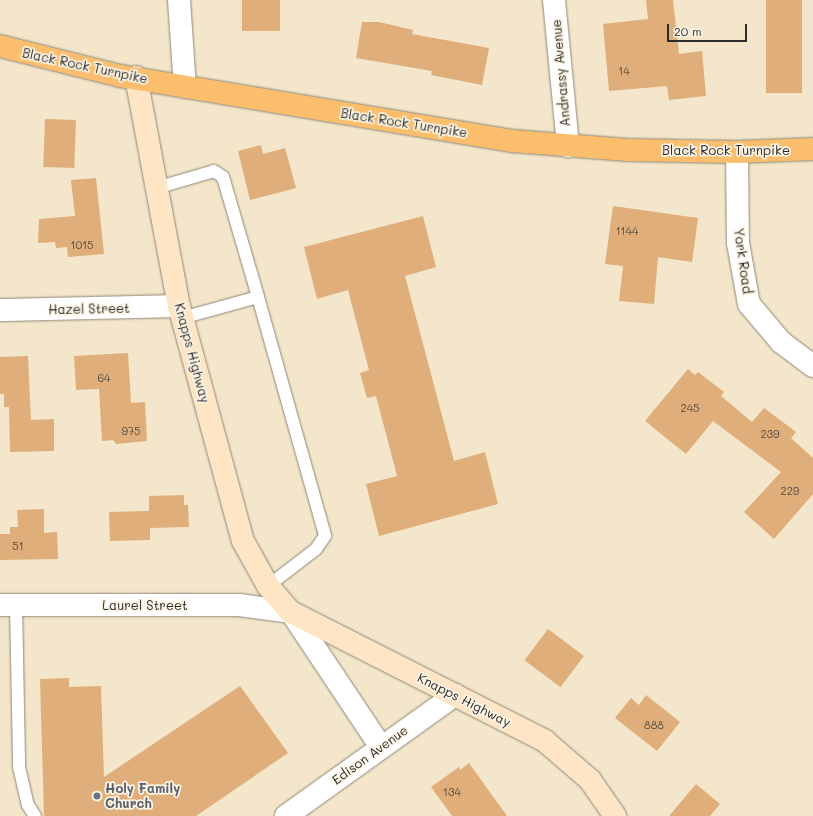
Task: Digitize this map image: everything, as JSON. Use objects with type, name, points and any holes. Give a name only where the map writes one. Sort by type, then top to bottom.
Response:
[{"type":"main road","name":"Black Rock Turnpike","points":[[0,46],[85,68],[185,87],[514,141],[568,146],[737,152],[813,149]]},
{"type":"street","points":[[179,0],[185,87]]},
{"type":"street","name":"Andrassy Avenue","points":[[554,0],[568,146]]},
{"type":"street","name":"Knapps Highway","points":[[136,77],[180,312],[243,541],[268,586],[290,612],[381,746]]},
{"type":"street","name":"York Road","points":[[737,152],[738,243],[749,304],[781,342],[813,366]]},
{"type":"street","name":"Hazel Street","points":[[0,310],[180,312]]},
{"type":"street","name":"Laurel Street","points":[[8,605],[240,605],[290,612]]},
{"type":"street","name":"Knapps Highway","points":[[290,612],[545,741],[590,780],[615,816]]},
{"type":"street","name":"Edison Avenue","points":[[286,816],[381,746],[455,695]]},
{"type":"lane","points":[[156,188],[214,172],[223,177],[258,297],[325,536],[316,549],[268,586]]},
{"type":"lane","points":[[180,312],[258,297]]},
{"type":"lane","points":[[8,605],[18,767],[28,805],[35,816]]},
{"type":"building","points":[[242,0],[280,0],[280,31],[242,31]]},
{"type":"building","points":[[646,0],[673,0],[679,54],[702,51],[706,96],[669,100],[667,86],[609,91],[603,24],[648,19]]},
{"type":"building","points":[[766,0],[802,0],[802,93],[766,93]]},
{"type":"building","points":[[362,22],[379,22],[413,30],[412,34],[489,48],[482,85],[431,75],[432,71],[356,58]]},
{"type":"building","points":[[45,119],[76,120],[74,168],[43,167]]},
{"type":"building","points":[[261,145],[263,154],[285,148],[296,188],[250,200],[238,151]]},
{"type":"building","points":[[96,178],[104,254],[68,257],[67,247],[56,248],[55,242],[38,243],[39,219],[75,216],[71,180]]},
{"type":"building","points":[[613,206],[698,218],[692,262],[658,257],[654,304],[619,301],[623,266],[605,264]]},
{"type":"building","points":[[423,216],[436,267],[405,276],[454,461],[485,452],[498,504],[379,536],[366,484],[397,476],[376,396],[367,398],[360,373],[369,370],[348,290],[317,299],[304,247]]},
{"type":"building","points":[[128,353],[131,403],[145,402],[147,441],[116,444],[113,440],[102,441],[99,389],[76,390],[74,356]]},
{"type":"building","points":[[28,356],[31,420],[54,419],[54,451],[10,452],[9,407],[4,407],[4,394],[0,394],[0,357]]},
{"type":"building","points":[[688,369],[695,375],[698,372],[724,392],[721,396],[752,422],[764,408],[796,432],[791,438],[813,458],[813,494],[774,539],[744,512],[781,472],[713,421],[686,454],[645,421]]},
{"type":"building","points":[[184,495],[184,505],[188,505],[189,527],[150,528],[150,540],[110,541],[109,512],[149,511],[149,496]]},
{"type":"building","points":[[44,509],[44,533],[57,532],[58,559],[0,560],[0,534],[10,534],[10,527],[18,527],[17,510]]},
{"type":"building","points":[[548,629],[584,656],[560,687],[525,660]]},
{"type":"building","points":[[69,678],[69,687],[101,686],[104,777],[240,686],[288,753],[196,816],[44,816],[40,679]]},
{"type":"building","points":[[646,695],[680,722],[657,751],[615,718],[631,698],[639,705]]},
{"type":"building","points":[[469,763],[507,816],[452,816],[431,787],[459,767],[460,770]]},
{"type":"building","points":[[696,784],[720,804],[710,816],[669,816]]},
{"type":"place","name":"Holy Family Church","points":[[97,796]]}]
